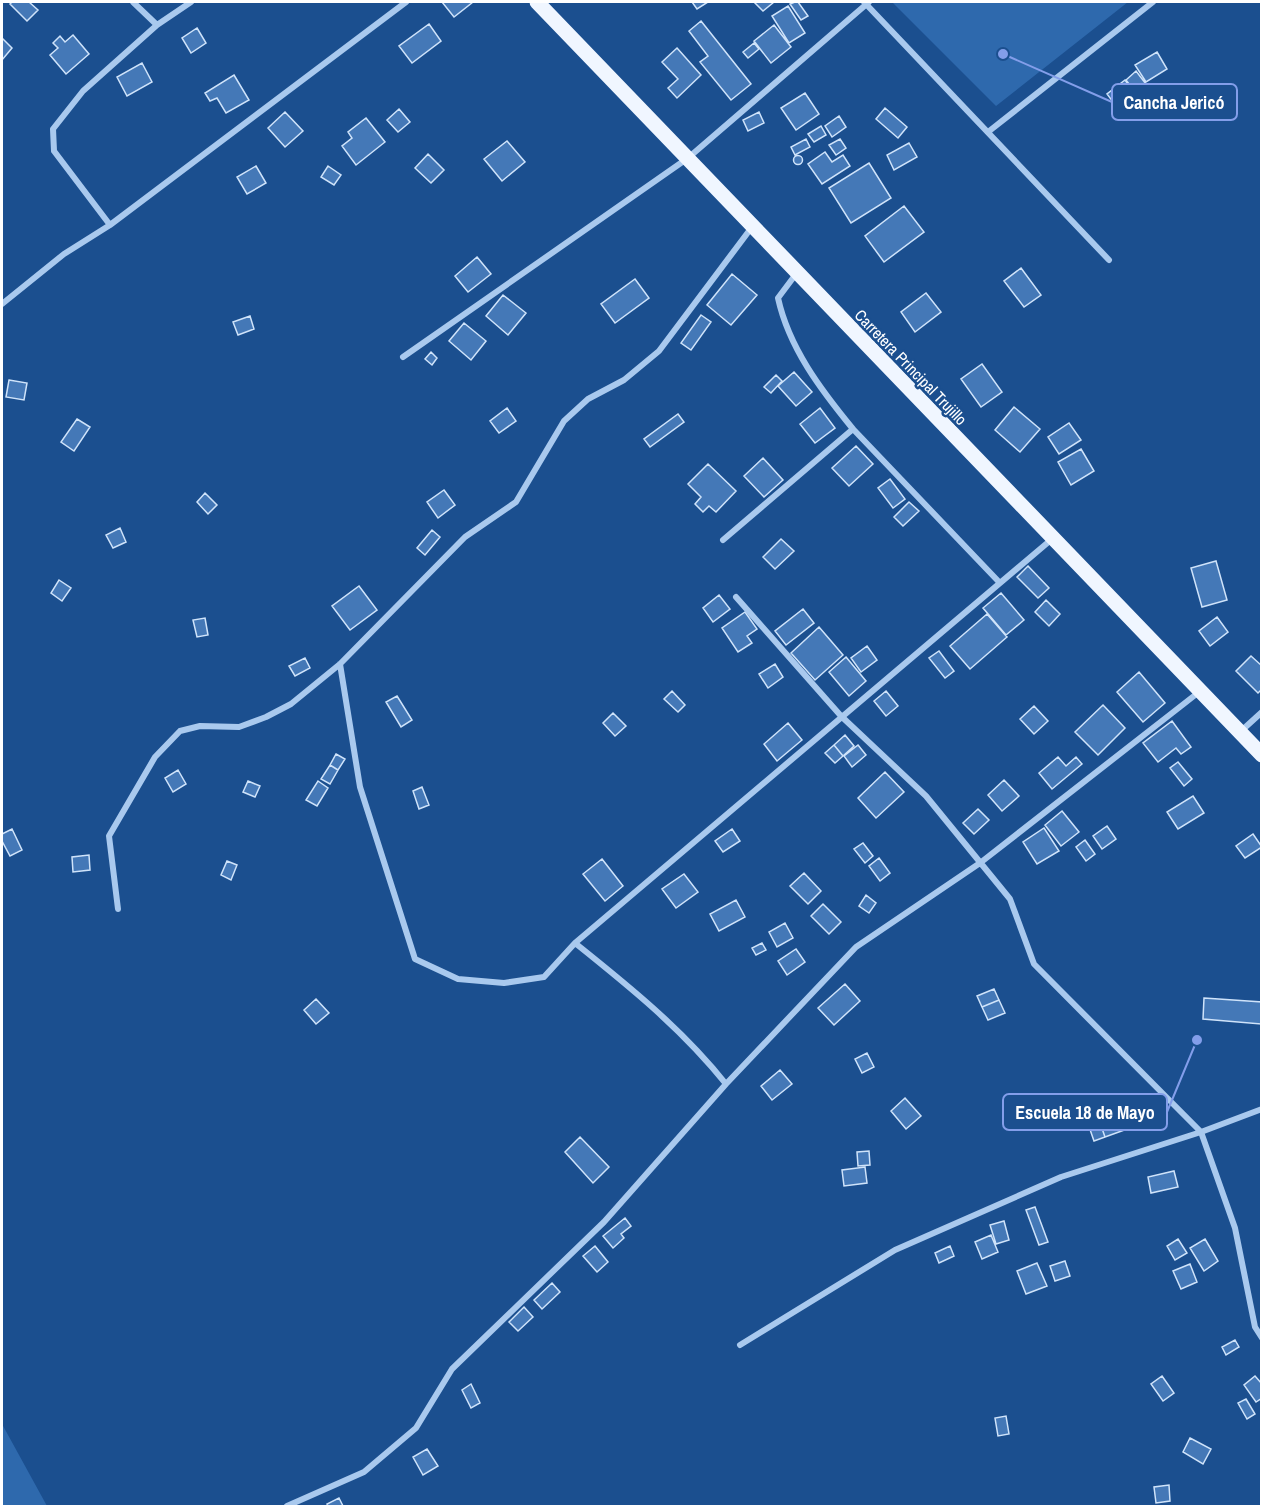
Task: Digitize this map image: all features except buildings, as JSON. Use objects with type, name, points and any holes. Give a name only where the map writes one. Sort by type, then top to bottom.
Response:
[{"type":"main road","name":"Carretera Principal Trujillo","points":[[537,2],[796,274],[1262,755]]},
{"type":"street","points":[[133,2],[158,25]]},
{"type":"street","points":[[110,225],[54,151],[53,129],[82,91],[158,25],[191,2]]},
{"type":"street","points":[[2,304],[64,254],[110,225],[406,2]]},
{"type":"street","points":[[403,357],[688,158],[866,2],[1109,260]]},
{"type":"street","points":[[988,132],[1153,2]]},
{"type":"street","points":[[118,909],[110,836],[155,757],[180,731],[200,726],[239,727],[266,717],[291,704],[340,664],[465,537],[516,502],[564,421],[588,399],[624,380],[659,351],[752,227]]},
{"type":"street","points":[[796,274],[778,298],[784,326],[816,383],[853,429],[1000,583]]},
{"type":"street","points":[[723,540],[853,429]]},
{"type":"street","points":[[340,664],[360,787],[415,959],[458,979],[504,983],[544,977],[575,943],[1053,538]]},
{"type":"street","points":[[736,597],[841,716],[926,796],[1010,899],[1034,964],[1201,1132],[1235,1228],[1255,1327],[1262,1338]]},
{"type":"street","points":[[287,1506],[364,1472],[416,1428],[452,1369],[604,1222],[726,1084],[856,947],[980,863],[1199,692]]},
{"type":"street","points":[[1240,732],[1262,712]]},
{"type":"street","points":[[575,943],[658,1010],[696,1047],[726,1084]]},
{"type":"street","points":[[740,1345],[895,1250],[1061,1177],[1201,1132],[1262,1109]]},
{"type":"shaded area","points":[[892,2],[1128,2],[996,106]]},
{"type":"shaded area","points":[[2,1424],[47,1506],[2,1506]]},
{"type":"place","name":"Cancha Jericó","points":[[1003,54]]},
{"type":"place","name":"Escuela 18 de Mayo","points":[[1197,1040]]}]
